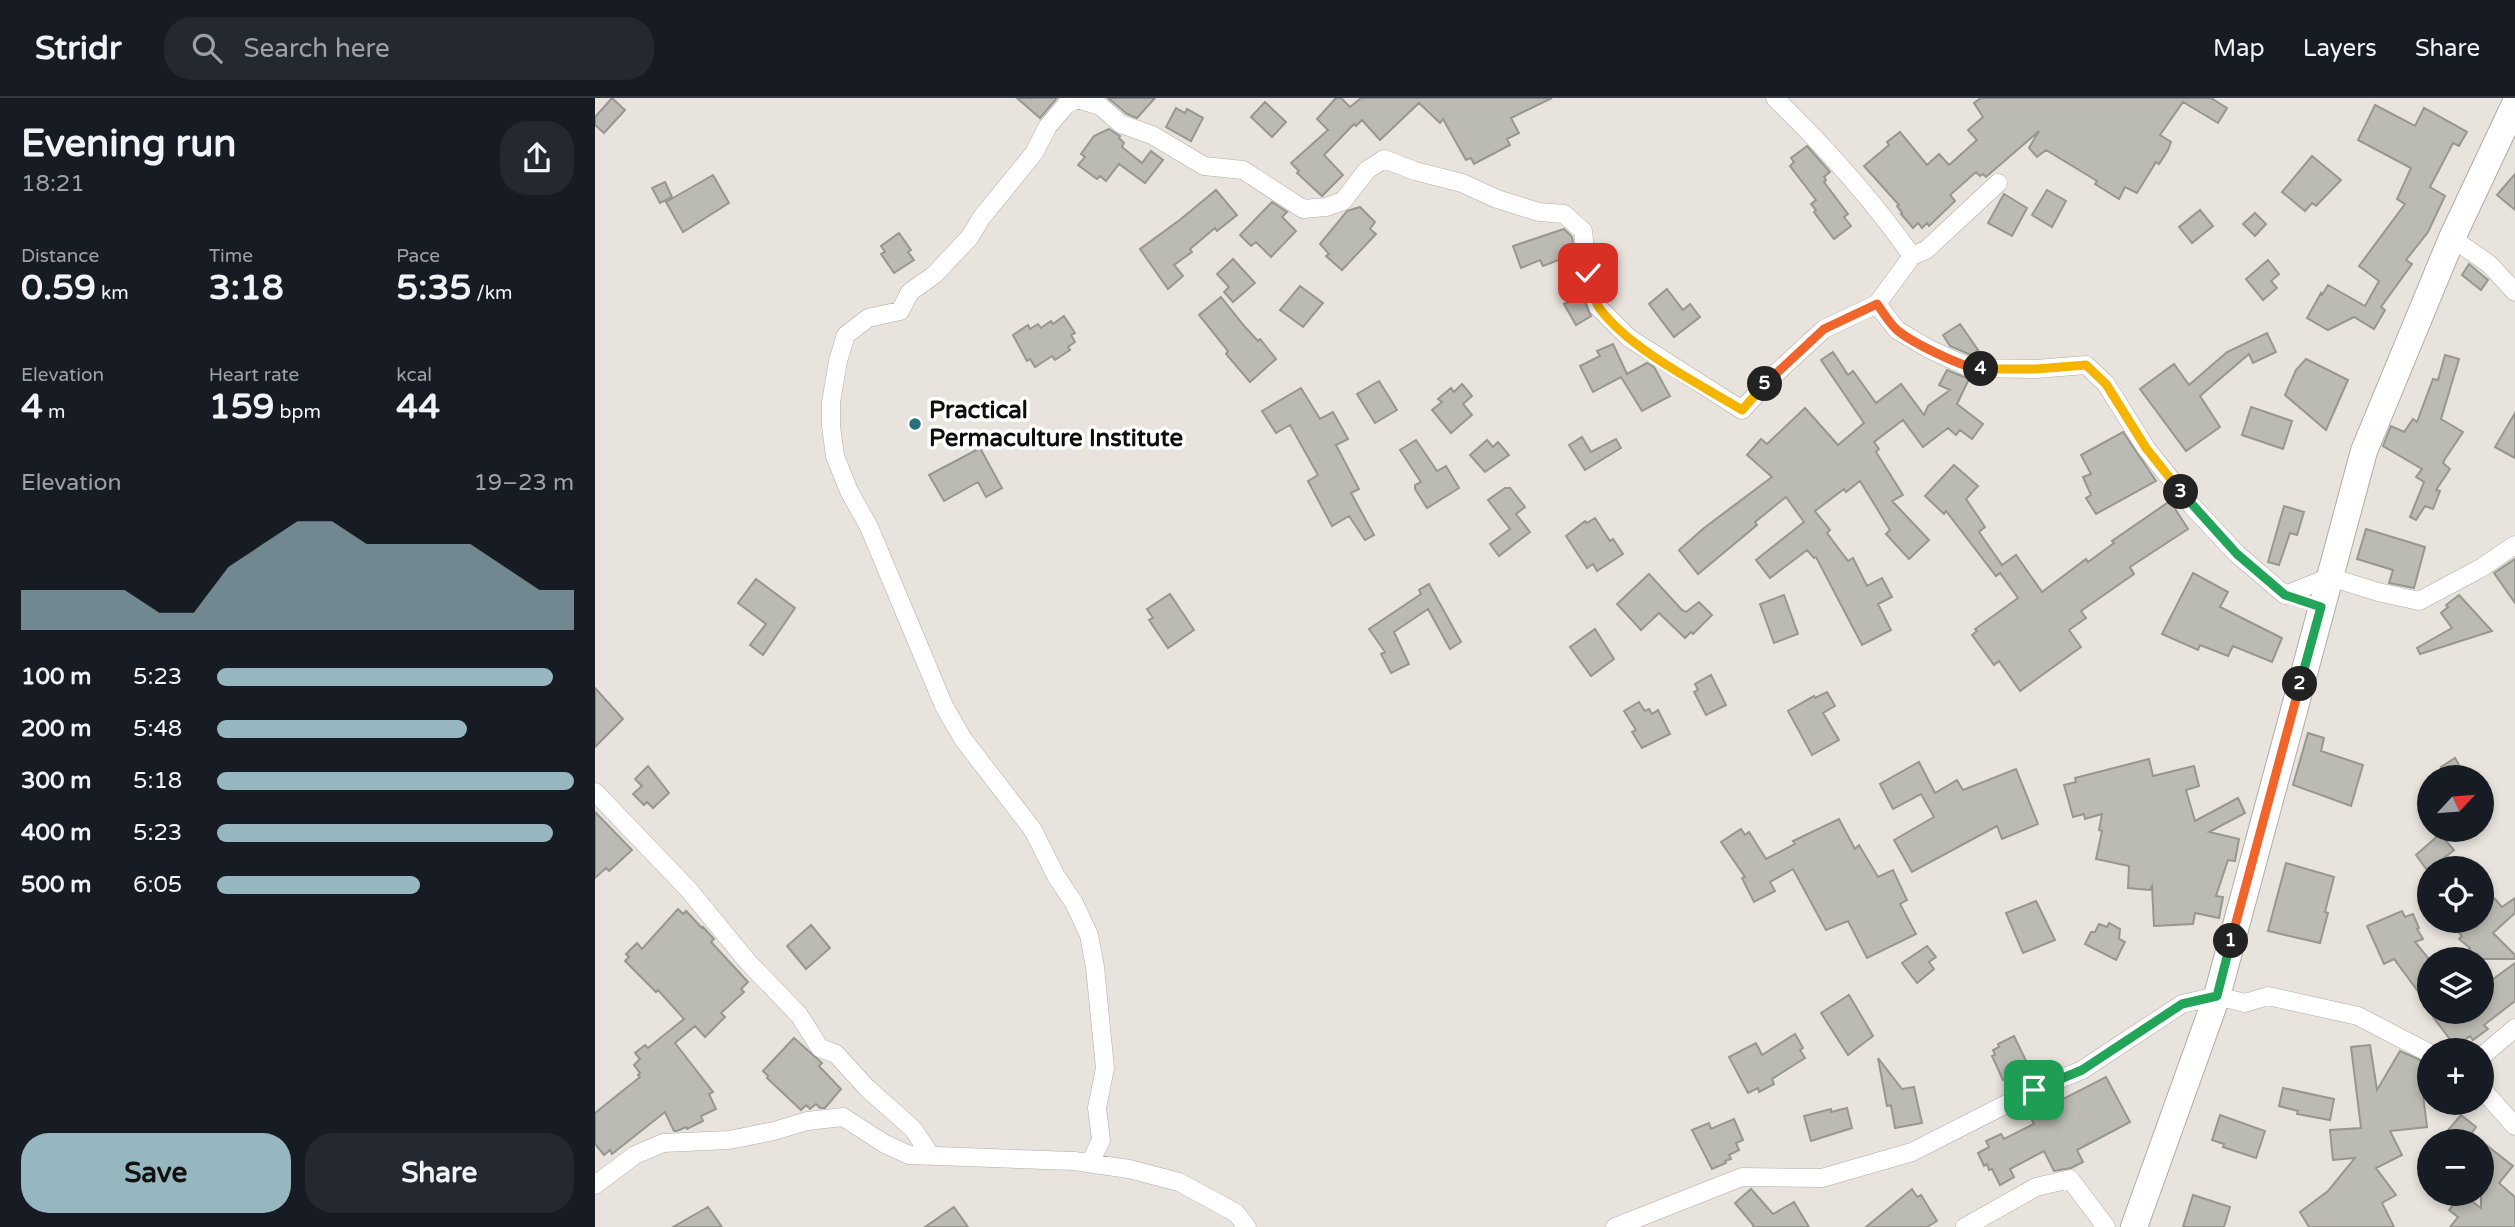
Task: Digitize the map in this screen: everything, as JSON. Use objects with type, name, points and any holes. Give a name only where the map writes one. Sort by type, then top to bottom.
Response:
[{"type":"main road","points":[[2134,1227],[2217,996],[2364,451],[2452,237],[2515,104]]},
{"type":"street","points":[[1090,1163],[1101,1140],[1097,1108],[1105,1068],[1095,967],[1089,935],[1033,830],[963,739],[944,706],[870,527],[849,491],[835,456],[831,426],[831,402],[838,361],[846,335],[868,318],[900,311],[911,292],[935,275],[969,238],[982,217],[1034,153],[1048,126],[1066,105],[1077,99],[1100,106],[1121,124],[1152,135],[1204,166],[1243,170],[1303,209],[1326,208],[1343,201],[1367,170],[1384,159],[1415,171],[1462,183],[1496,199],[1539,212],[1564,214],[1583,231],[1588,273],[1598,307],[1629,338],[1742,410],[1772,377],[1824,329],[1877,304],[1912,256],[1926,250],[1998,183]]},
{"type":"street","points":[[1778,99],[1883,214],[1912,256]]},
{"type":"street","points":[[2452,237],[2489,264],[2515,292]]},
{"type":"street","points":[[1877,304],[1897,330],[1929,349],[1971,368],[2036,369],[2086,365],[2106,384],[2146,448],[2192,506],[2237,554],[2285,595],[2321,607]]},
{"type":"street","points":[[2285,595],[2330,577],[2419,601],[2481,568],[2515,545]]},
{"type":"street","points":[[595,792],[689,890],[747,961],[799,1015],[820,1048],[836,1054],[913,1129],[931,1156]]},
{"type":"street","points":[[1615,1227],[1742,1177],[1822,1178],[1912,1152],[2034,1090],[2082,1070],[2182,1004],[2217,996],[2245,1003],[2268,996],[2358,1016],[2417,1047]]},
{"type":"street","points":[[2494,1045],[2515,1028]]},
{"type":"street","points":[[2494,1103],[2515,1126]]},
{"type":"street","points":[[595,1185],[635,1155],[663,1143],[729,1140],[807,1121],[843,1118],[885,1144],[909,1155],[1090,1163],[1129,1169],[1178,1182],[1236,1213],[1247,1227]]},
{"type":"street","points":[[1965,1227],[2036,1186],[2070,1179],[2106,1227]]},
{"type":"building","points":[[612,98],[625,110],[604,133],[595,125],[595,117]]},
{"type":"building","points":[[1017,98],[1057,98],[1040,118]]},
{"type":"building","points":[[1108,98],[1155,98],[1137,118],[1127,114]]},
{"type":"building","points":[[1336,98],[1341,98],[1350,107],[1361,98],[1552,98],[1511,118],[1519,133],[1507,139],[1510,145],[1474,164],[1471,158],[1466,160],[1443,119],[1440,123],[1419,103],[1380,140],[1362,120],[1356,126],[1354,124],[1324,155],[1343,175],[1322,196],[1297,173],[1299,171],[1291,163],[1328,130],[1317,119]]},
{"type":"building","points":[[1981,98],[2211,98],[2227,108],[2218,123],[2183,102],[2160,135],[2171,142],[2168,150],[2159,164],[2156,162],[2137,193],[2125,187],[2119,199],[2095,184],[2097,181],[2046,150],[2037,157],[2029,148],[2039,131],[1986,177],[1976,172],[1950,195],[1955,201],[1929,226],[1927,223],[1922,228],[1918,223],[1913,228],[1901,214],[1897,206],[1899,205],[1864,166],[1900,132],[1927,165],[1939,154],[1949,165],[1977,140],[1968,130],[1983,117],[1974,103]]},
{"type":"building","points":[[1265,102],[1286,122],[1272,137],[1251,117]]},
{"type":"building","points":[[2375,105],[2415,126],[2424,108],[2467,132],[2459,146],[2453,143],[2430,187],[2445,196],[2428,232],[2406,260],[2412,264],[2381,307],[2385,310],[2374,329],[2354,317],[2328,330],[2307,318],[2321,293],[2322,295],[2328,285],[2365,306],[2379,281],[2359,266],[2405,204],[2397,199],[2411,168],[2358,140]]},
{"type":"building","points":[[1176,108],[1185,113],[1187,109],[1203,118],[1191,141],[1166,127]]},
{"type":"building","points":[[1109,129],[1120,136],[1124,143],[1122,147],[1142,163],[1151,151],[1163,160],[1145,183],[1119,164],[1106,181],[1100,176],[1097,179],[1078,165],[1085,157],[1081,154],[1094,136]]},
{"type":"building","points":[[1807,146],[1830,172],[1824,177],[1824,182],[1848,214],[1844,217],[1851,226],[1834,239],[1814,212],[1816,210],[1811,204],[1816,200],[1790,166],[1794,162],[1791,158]]},
{"type":"building","points":[[2312,156],[2341,180],[2316,206],[2312,203],[2305,211],[2282,192]]},
{"type":"building","points":[[2515,174],[2515,210],[2497,195]]},
{"type":"building","points":[[713,175],[729,203],[683,232],[666,202]]},
{"type":"building","points":[[665,182],[672,197],[660,203],[652,188]]},
{"type":"building","points":[[1216,190],[1237,215],[1217,231],[1215,228],[1190,249],[1192,252],[1174,265],[1183,276],[1168,289],[1140,249]]},
{"type":"building","points":[[2047,190],[2066,201],[2052,227],[2032,215]]},
{"type":"building","points":[[2004,194],[2027,208],[2012,236],[1988,223]]},
{"type":"building","points":[[1272,202],[1287,212],[1282,217],[1296,231],[1271,257],[1256,242],[1251,246],[1240,235]]},
{"type":"building","points":[[1360,207],[1375,222],[1370,229],[1376,234],[1342,270],[1326,256],[1329,254],[1320,244],[1347,211]]},
{"type":"building","points":[[2200,210],[2213,226],[2192,243],[2179,227]]},
{"type":"building","points":[[2255,213],[2266,224],[2255,236],[2243,224]]},
{"type":"building","points":[[1564,229],[1572,237],[1574,254],[1543,266],[1540,260],[1521,268],[1513,246]]},
{"type":"building","points":[[899,233],[911,250],[908,252],[914,260],[894,273],[881,254],[885,252],[881,246]]},
{"type":"building","points":[[1233,259],[1255,283],[1233,302],[1224,292],[1229,287],[1217,274]]},
{"type":"building","points":[[2268,260],[2279,274],[2271,281],[2277,288],[2263,300],[2246,279]]},
{"type":"building","points":[[2469,264],[2488,280],[2481,290],[2462,275]]},
{"type":"building","points":[[1300,286],[1323,303],[1303,327],[1280,310]]},
{"type":"building","points":[[1667,289],[1683,310],[1690,304],[1700,317],[1674,337],[1649,304]]},
{"type":"building","points":[[1582,295],[1591,316],[1576,325],[1564,304]]},
{"type":"building","points":[[1221,297],[1276,359],[1250,382],[1226,354],[1228,351],[1199,315]]},
{"type":"building","points":[[1064,316],[1075,333],[1071,335],[1075,342],[1068,347],[1070,350],[1055,360],[1052,356],[1035,367],[1030,359],[1027,361],[1013,335],[1028,325],[1030,329],[1038,324],[1041,328]]},
{"type":"building","points":[[1960,324],[1978,350],[1971,355],[1950,346],[1943,335]]},
{"type":"building","points":[[2267,333],[2276,352],[2253,363],[2249,354],[2200,396],[2220,427],[2186,451],[2140,389],[2174,364],[2189,385],[2227,352]]},
{"type":"building","points":[[1613,344],[1627,374],[1647,363],[1654,367],[1670,396],[1642,411],[1621,377],[1593,392],[1580,366],[1600,356],[1597,351]]},
{"type":"building","points":[[1833,352],[1848,375],[1853,371],[1876,403],[1901,384],[1924,415],[1928,406],[1950,390],[1939,385],[1947,370],[1969,379],[1957,404],[1983,424],[1972,439],[1960,430],[1956,435],[1948,428],[1923,447],[1903,420],[1874,442],[1879,449],[1876,452],[1903,495],[1892,501],[1929,540],[1909,559],[1886,534],[1890,530],[1860,481],[1846,492],[1844,489],[1815,511],[1830,530],[1827,533],[1848,561],[1853,558],[1867,586],[1882,578],[1892,597],[1878,604],[1891,630],[1862,645],[1816,557],[1807,550],[1770,578],[1756,560],[1804,522],[1786,497],[1698,574],[1679,550],[1772,477],[1747,455],[1761,439],[1767,444],[1805,408],[1838,445],[1864,423],[1821,360]]},
{"type":"building","points":[[2445,355],[2459,359],[2441,419],[2463,432],[2443,463],[2450,469],[2436,490],[2440,491],[2433,509],[2425,506],[2416,520],[2410,517],[2424,482],[2416,477],[2422,469],[2383,446],[2391,426],[2404,432],[2413,419],[2417,422],[2433,379],[2438,380]]},
{"type":"building","points":[[2306,359],[2348,380],[2326,430],[2285,395],[2296,370]]},
{"type":"building","points":[[1379,381],[1397,410],[1375,423],[1357,394]]},
{"type":"building","points":[[1462,384],[1472,396],[1463,404],[1472,415],[1451,433],[1432,410],[1442,402],[1438,399],[1451,388],[1454,392]]},
{"type":"building","points":[[1301,388],[1320,419],[1333,412],[1348,439],[1336,445],[1359,489],[1351,493],[1374,535],[1365,540],[1349,516],[1332,526],[1308,481],[1318,475],[1290,425],[1276,433],[1262,411]]},
{"type":"building","points":[[2251,407],[2292,421],[2283,449],[2242,435]]},
{"type":"building","points":[[2515,413],[2515,458],[2495,447]]},
{"type":"building","points":[[2123,432],[2156,481],[2096,514],[2086,498],[2091,495],[2083,477],[2091,474],[2081,455]]},
{"type":"building","points":[[1582,437],[1591,452],[1616,439],[1621,448],[1585,470],[1569,445]]},
{"type":"building","points":[[1416,440],[1437,471],[1446,466],[1459,488],[1427,508],[1415,489],[1415,485],[1421,482],[1400,450]]},
{"type":"building","points":[[1487,440],[1493,447],[1498,442],[1509,455],[1485,472],[1470,455]]},
{"type":"building","points":[[980,448],[1002,488],[986,497],[978,482],[944,501],[929,475]]},
{"type":"building","points":[[1954,465],[1978,486],[1966,499],[1985,527],[1979,532],[2002,565],[2016,555],[2042,592],[2086,559],[2088,562],[2114,543],[2112,541],[2170,501],[2188,529],[2130,567],[2134,574],[2081,611],[2086,618],[2069,630],[2081,647],[2020,691],[1999,661],[1994,665],[1972,635],[1977,631],[1975,629],[2018,598],[2000,573],[1996,576],[1946,511],[1944,514],[1925,496]]},
{"type":"building","points":[[1505,488],[1510,488],[1525,507],[1516,514],[1530,532],[1499,556],[1490,544],[1510,529],[1488,500]]},
{"type":"building","points":[[2284,506],[2304,512],[2297,535],[2290,533],[2279,565],[2268,562]]},
{"type":"building","points":[[1595,518],[1610,541],[1613,539],[1623,554],[1597,571],[1593,564],[1587,568],[1566,536],[1585,521],[1587,523]]},
{"type":"building","points":[[2366,529],[2425,547],[2414,588],[2389,583],[2393,570],[2357,559]]},
{"type":"building","points":[[2515,559],[2515,603],[2494,573]]},
{"type":"building","points":[[2193,573],[2228,592],[2220,607],[2282,638],[2272,662],[2233,646],[2228,656],[2200,645],[2198,650],[2162,634]]},
{"type":"building","points":[[1649,574],[1682,610],[1686,612],[1699,602],[1712,615],[1693,634],[1691,632],[1685,638],[1659,613],[1641,630],[1617,604]]},
{"type":"building","points":[[756,579],[795,608],[763,655],[750,645],[766,624],[738,603]]},
{"type":"building","points":[[1429,584],[1461,642],[1450,649],[1428,609],[1394,632],[1409,664],[1391,673],[1381,654],[1385,652],[1369,629],[1421,594],[1419,590]]},
{"type":"building","points":[[1170,594],[1194,630],[1168,648],[1149,620],[1153,618],[1147,609]]},
{"type":"building","points":[[1784,595],[1798,634],[1774,643],[1760,604]]},
{"type":"building","points":[[2459,595],[2492,631],[2420,654],[2417,648],[2452,628],[2441,613],[2448,607],[2446,605]]},
{"type":"building","points":[[1595,629],[1614,659],[1591,676],[1570,647]]},
{"type":"building","points":[[1711,675],[1726,705],[1706,715],[1694,692],[1698,690],[1695,684]]},
{"type":"building","points":[[595,688],[623,719],[595,747]]},
{"type":"building","points":[[1827,692],[1835,706],[1823,713],[1839,740],[1812,755],[1788,711]]},
{"type":"building","points":[[1639,702],[1645,711],[1649,709],[1652,714],[1658,710],[1670,734],[1642,748],[1632,732],[1636,730],[1624,711]]},
{"type":"building","points":[[2308,733],[2324,738],[2321,751],[2363,765],[2351,806],[2293,785]]},
{"type":"building","points":[[2455,758],[2459,765],[2444,765]]},
{"type":"building","points":[[2149,759],[2153,776],[2194,766],[2199,786],[2186,790],[2195,821],[2238,798],[2245,813],[2209,832],[2239,839],[2235,861],[2228,860],[2216,896],[2223,897],[2219,918],[2195,913],[2193,924],[2154,926],[2152,886],[2150,890],[2128,888],[2129,866],[2096,859],[2102,831],[2099,830],[2102,814],[2085,819],[2084,814],[2073,817],[2064,785],[2076,782],[2075,778]]},
{"type":"building","points":[[1919,762],[1935,793],[1957,780],[1963,790],[2016,769],[2038,824],[2002,839],[1997,826],[1912,872],[1894,840],[1934,817],[1921,794],[1893,809],[1880,784]]},
{"type":"building","points":[[648,766],[669,793],[653,808],[647,802],[644,805],[633,794],[642,786],[635,779]]},
{"type":"building","points":[[595,812],[632,850],[609,871],[606,868],[595,878]]},
{"type":"building","points":[[1839,819],[1855,849],[1859,845],[1878,877],[1893,870],[1907,900],[1900,904],[1916,934],[1867,958],[1848,921],[1826,930],[1793,869],[1770,882],[1775,891],[1754,902],[1742,878],[1745,877],[1721,842],[1741,829],[1745,835],[1749,832],[1766,859],[1795,844],[1793,841]]},
{"type":"building","points":[[2431,842],[2447,842],[2454,850],[2446,856],[2416,855]]},
{"type":"building","points":[[2286,863],[2334,877],[2320,943],[2268,931]]},
{"type":"building","points":[[2494,898],[2502,907],[2515,898],[2515,913],[2494,932]]},
{"type":"building","points":[[2036,901],[2055,940],[2023,953],[2006,913]]},
{"type":"building","points":[[678,909],[683,914],[686,911],[703,927],[714,939],[711,942],[748,982],[741,989],[744,992],[721,1013],[725,1017],[705,1037],[695,1026],[675,1043],[713,1092],[709,1094],[716,1109],[701,1116],[703,1121],[677,1131],[674,1131],[665,1112],[612,1154],[610,1150],[604,1155],[595,1144],[595,1113],[640,1077],[634,1065],[640,1059],[635,1053],[645,1045],[648,1048],[684,1019],[658,990],[656,992],[625,961],[629,957],[626,954],[637,943],[642,949]]},
{"type":"building","points":[[2402,911],[2405,917],[2413,914],[2417,933],[2423,939],[2415,942],[2419,947],[2417,947],[2417,990],[2394,959],[2384,964],[2367,926]]},
{"type":"building","points":[[2109,923],[2120,929],[2119,939],[2125,942],[2116,960],[2085,944],[2099,924],[2107,927]]},
{"type":"building","points":[[811,925],[830,948],[806,969],[787,946]]},
{"type":"building","points":[[2459,933],[2493,933],[2515,955],[2515,959],[2494,959],[2494,947],[2469,947],[2459,939],[2462,936]]},
{"type":"building","points":[[1927,946],[1936,957],[1929,962],[1934,969],[1917,983],[1902,963]]},
{"type":"building","points":[[2515,963],[2515,1001],[2494,1017],[2494,978]]},
{"type":"building","points":[[1849,995],[1873,1036],[1848,1055],[1821,1013]]},
{"type":"building","points":[[2438,1024],[2485,1024],[2488,1029],[2476,1038],[2449,1038]]},
{"type":"building","points":[[1795,1034],[1805,1058],[1772,1079],[1774,1084],[1759,1092],[1758,1088],[1748,1093],[1729,1057],[1756,1043],[1762,1055]]},
{"type":"building","points":[[2014,1036],[2029,1067],[2003,1080],[1992,1056],[1995,1055],[1993,1050],[1999,1047],[1998,1044]]},
{"type":"building","points":[[794,1038],[822,1063],[819,1066],[841,1089],[825,1108],[816,1104],[810,1109],[806,1105],[801,1110],[763,1071]]},
{"type":"building","points":[[2370,1045],[2377,1090],[2400,1051],[2417,1059],[2417,1115],[2426,1115],[2427,1127],[2390,1131],[2402,1155],[2376,1168],[2396,1195],[2382,1203],[2394,1227],[2309,1227],[2300,1212],[2328,1191],[2355,1158],[2333,1160],[2330,1130],[2361,1128],[2351,1047]]},
{"type":"building","points":[[1878,1058],[1902,1089],[1914,1087],[1922,1123],[1895,1128],[1891,1105],[1887,1106]]},
{"type":"building","points":[[2106,1077],[2130,1122],[2077,1150],[2083,1162],[2071,1168],[2054,1171],[2044,1151],[2010,1169],[2014,1177],[2000,1185],[1992,1169],[1989,1170],[1987,1164],[1984,1166],[1978,1153],[1989,1147],[1986,1141],[2001,1134],[2004,1139],[2034,1124],[2030,1116]]},
{"type":"building","points":[[2283,1088],[2334,1099],[2330,1120],[2297,1114],[2298,1111],[2279,1106]]},
{"type":"building","points":[[1847,1108],[1852,1128],[1811,1141],[1804,1116]]},
{"type":"building","points":[[2220,1115],[2265,1131],[2256,1158],[2223,1147],[2224,1144],[2212,1140]]},
{"type":"building","points":[[2461,1115],[2476,1127],[2475,1129],[2449,1129]]},
{"type":"building","points":[[1734,1119],[1743,1140],[1736,1143],[1739,1150],[1729,1155],[1731,1159],[1725,1161],[1726,1163],[1712,1169],[1692,1130],[1709,1123],[1711,1129]]},
{"type":"building","points":[[2494,1151],[2513,1166],[2499,1183],[2515,1197],[2515,1227],[2450,1227],[2458,1217],[2449,1210],[2452,1206],[2494,1206]]},
{"type":"building","points":[[1751,1189],[1773,1214],[1794,1202],[1809,1227],[1753,1227],[1735,1203]]},
{"type":"building","points":[[1912,1189],[1917,1197],[1921,1195],[1937,1221],[1927,1227],[1866,1227]]},
{"type":"building","points":[[2193,1195],[2230,1207],[2224,1227],[2183,1227]]},
{"type":"building","points":[[708,1207],[722,1227],[673,1227]]},
{"type":"building","points":[[954,1207],[968,1227],[925,1227]]},
{"type":"place","name":"Practical Permaculture Institute","points":[[915,424]]},
{"type":"route","points":[[1588,273],[1598,307],[1629,338],[1667,365],[1742,410],[1772,377],[1824,329],[1877,304],[1897,330],[1929,349],[1971,368],[2036,369],[2086,365],[2106,384],[2146,448],[2192,506],[2237,554],[2285,595],[2321,607],[2217,996],[2182,1004],[2082,1070],[2034,1090]]}]
